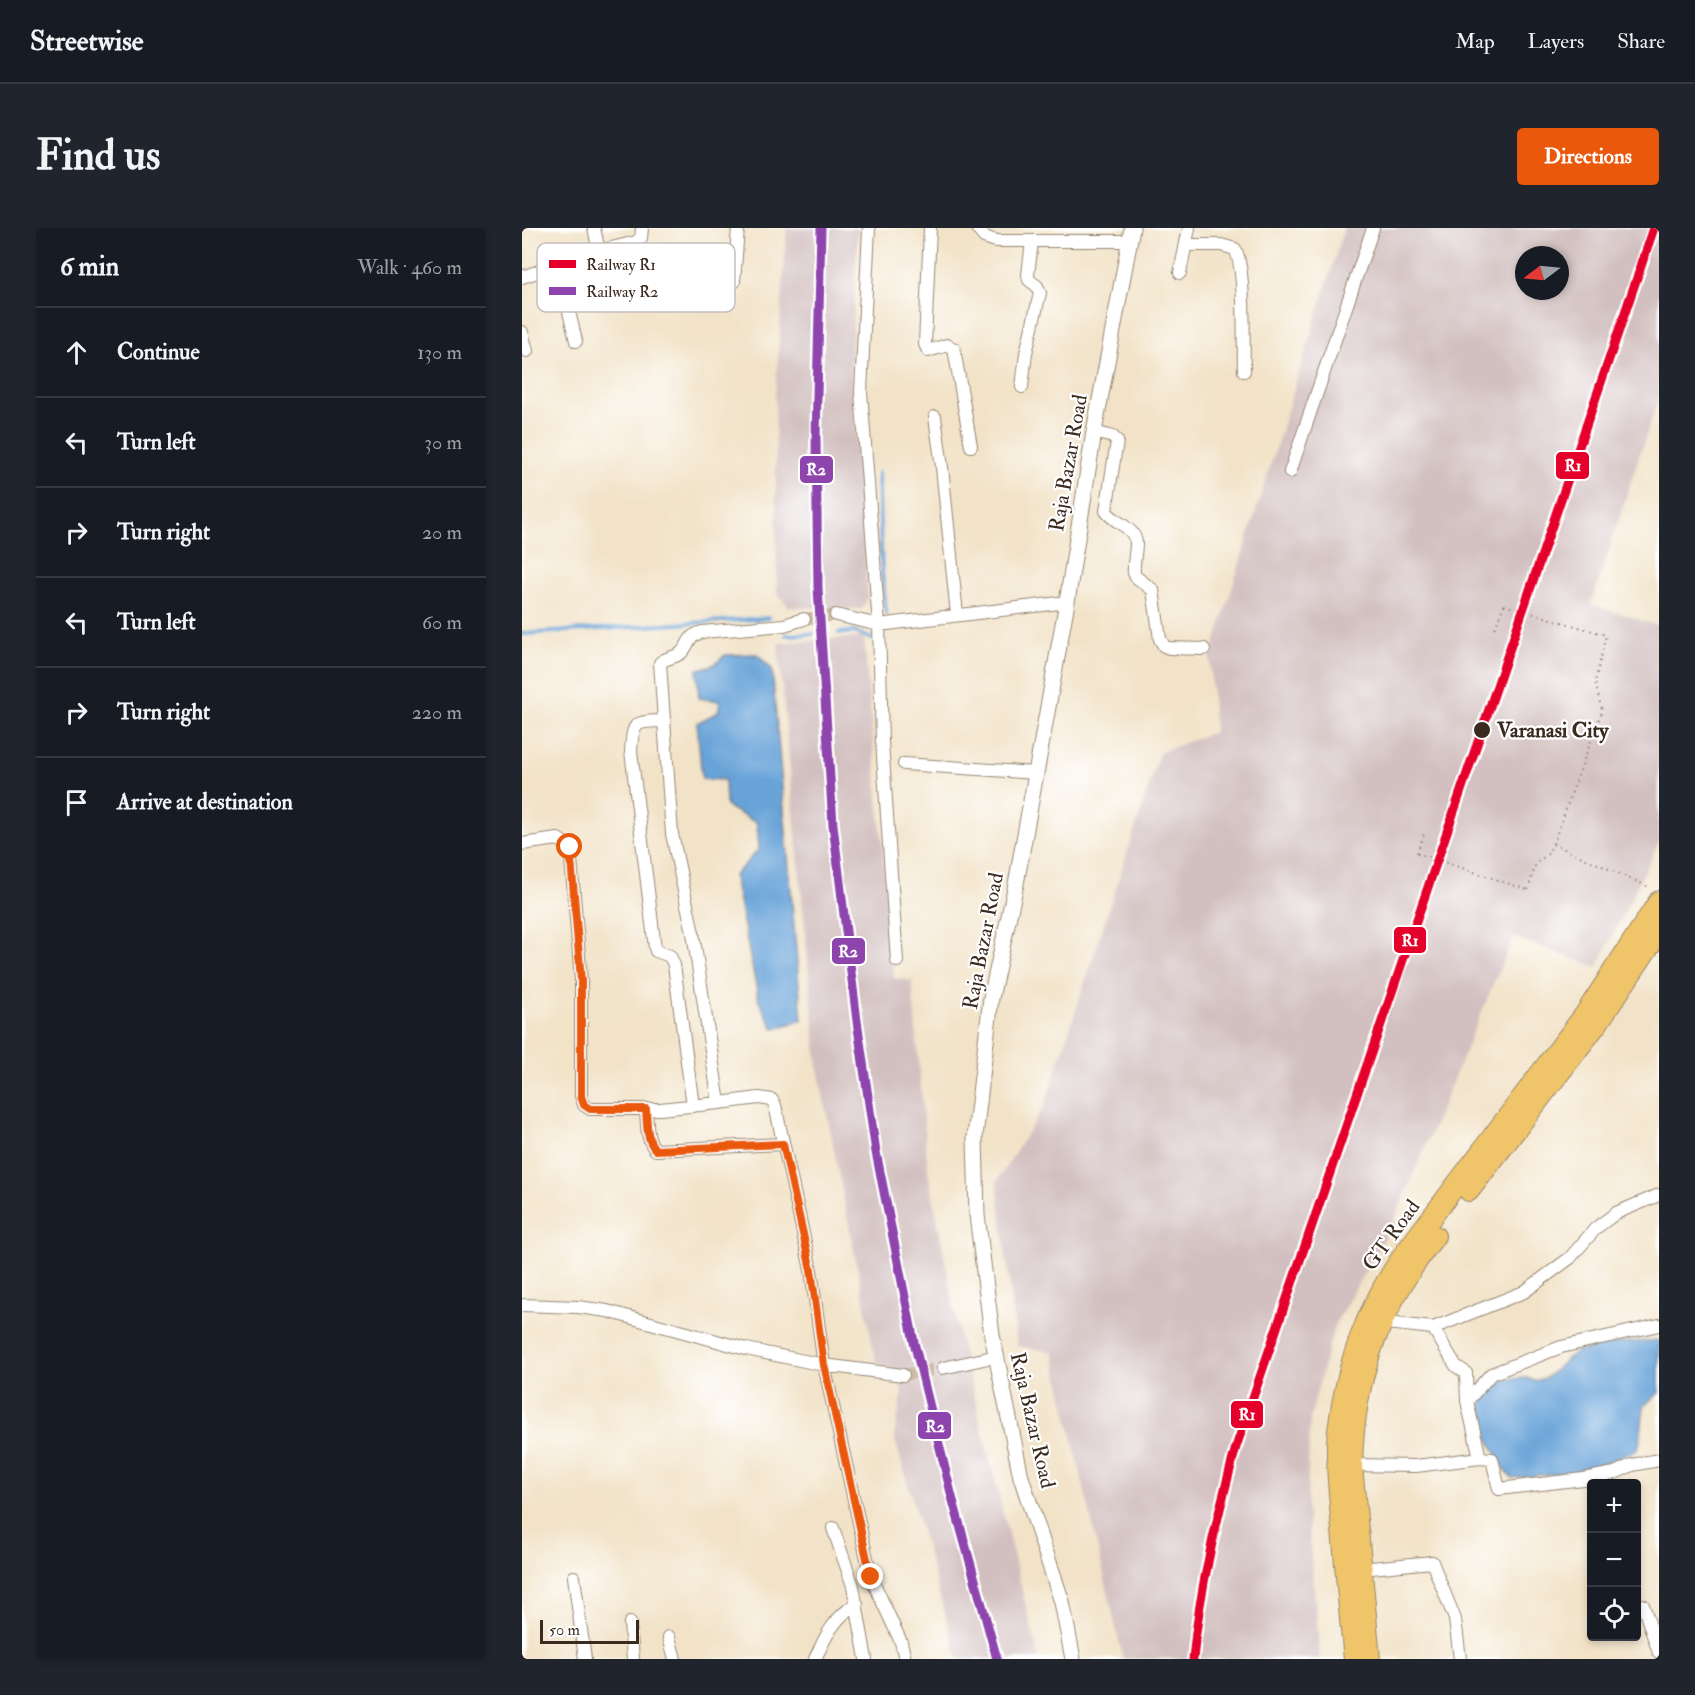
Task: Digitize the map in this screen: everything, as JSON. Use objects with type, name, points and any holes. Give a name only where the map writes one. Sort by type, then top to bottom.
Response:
[{"type":"highway","name":"GT Road","points":[[1354,1659],[1350,1533],[1353,1435],[1358,1395],[1373,1321],[1384,1283],[1585,1014],[1655,895]]},
{"type":"highway","name":"GT Road","points":[[1370,1659],[1361,1569],[1350,1533],[1338,1469],[1338,1433],[1355,1351],[1373,1321],[1391,1301],[1419,1257],[1598,1023],[1659,932]]},
{"type":"street","points":[[594,228],[597,243]]},
{"type":"street","points":[[632,243],[641,238],[642,228]]},
{"type":"street","points":[[735,268],[738,228]]},
{"type":"street","points":[[869,228],[861,392],[879,625],[882,742],[897,961]]},
{"type":"street","points":[[930,228],[925,344],[928,351],[947,345],[954,349],[971,446]]},
{"type":"street","points":[[977,228],[984,237],[996,241],[1131,235]]},
{"type":"street","points":[[1180,273],[1189,228]]},
{"type":"street","points":[[1290,472],[1373,228]]},
{"type":"street","name":"Raja Bazar Road","points":[[1073,1659],[1062,1602],[1022,1477],[1008,1420],[992,1335],[977,1215],[975,1137],[991,998],[1016,884],[1067,602],[1094,432],[1131,235]]},
{"type":"street","points":[[1022,387],[1026,353],[1040,293],[1037,286],[1029,280],[1028,275],[1032,241]]},
{"type":"street","points":[[1186,245],[1221,245],[1235,249],[1238,255],[1241,275],[1244,371]]},
{"type":"street","points":[[522,277],[537,272]]},
{"type":"street","points":[[569,312],[576,340]]},
{"type":"street","points":[[522,332],[527,351]]},
{"type":"street","points":[[935,417],[957,615]]},
{"type":"street","points":[[1094,432],[1113,437],[1118,441],[1106,512],[1132,533],[1135,539],[1134,573],[1153,590],[1160,639],[1164,646],[1169,648],[1204,649]]},
{"type":"street","points":[[836,615],[879,625],[1067,602]]},
{"type":"street","points":[[718,1103],[693,933],[672,834],[659,665],[663,660],[681,653],[693,635],[702,632],[784,625],[804,619]]},
{"type":"street","points":[[663,721],[637,724],[632,730],[632,761],[655,948],[659,953],[669,956],[674,965],[693,1106]]},
{"type":"street","points":[[904,764],[1036,773]]},
{"type":"street","points":[[522,844],[558,839],[570,847],[581,980],[581,1096],[584,1105],[590,1109],[646,1109],[759,1098],[772,1100],[775,1105],[811,1270],[824,1365],[871,1577],[901,1642],[905,1659]]},
{"type":"street","points":[[646,1109],[649,1139],[651,1146],[656,1150],[783,1144]]},
{"type":"street","points":[[1373,1321],[1433,1328],[1524,1292],[1570,1258],[1596,1228],[1616,1213],[1659,1195]]},
{"type":"street","points":[[522,1305],[578,1307],[608,1311],[746,1349],[824,1365],[903,1375]]},
{"type":"street","points":[[1467,1401],[1491,1374],[1561,1347],[1659,1325]]},
{"type":"street","points":[[1433,1328],[1456,1366],[1466,1373],[1467,1401],[1480,1458]]},
{"type":"street","points":[[943,1368],[997,1356]]},
{"type":"street","points":[[1352,1465],[1416,1466],[1480,1458],[1492,1460],[1499,1489],[1583,1479],[1615,1473],[1632,1465],[1659,1460]]},
{"type":"street","points":[[833,1528],[852,1582],[866,1659]]},
{"type":"street","points":[[1361,1569],[1432,1562],[1455,1619],[1460,1659]]},
{"type":"street","points":[[574,1577],[585,1659]]},
{"type":"street","points":[[852,1582],[871,1577]]},
{"type":"street","points":[[815,1659],[829,1630],[838,1618],[857,1604]]},
{"type":"street","points":[[1643,1605],[1659,1653]]},
{"type":"street","points":[[630,1623],[633,1659]]},
{"type":"street","points":[[669,1637],[675,1659]]},
{"type":"path","points":[[1424,834],[1417,853],[1528,890],[1536,863],[1547,855],[1553,844],[1602,711],[1595,682],[1605,635],[1504,605],[1495,628]]},
{"type":"path","points":[[1553,844],[1655,895]]},
{"type":"shaded area","points":[[787,228],[858,228],[851,365],[868,597],[862,609],[789,607],[777,593],[775,398]]},
{"type":"shaded area","points":[[1344,228],[1659,228],[1659,396],[1591,604],[1659,626],[1659,842],[1597,967],[1513,937],[1394,1221],[1334,1326],[1310,1419],[1307,1505],[1320,1659],[1123,1659],[1053,1352],[1017,1346],[997,1181],[1045,1105],[1160,752],[1214,732],[1210,659]]},
{"type":"shaded area","points":[[864,637],[894,978],[912,981],[928,1171],[960,1339],[1039,1659],[958,1659],[894,1436],[902,1395],[898,1373],[876,1362],[818,1069],[778,643]]},
{"type":"water","points":[[757,654],[772,669],[802,1020],[774,1029],[759,1001],[734,876],[759,849],[757,823],[726,806],[725,780],[702,779],[697,723],[718,712],[720,701],[699,698],[697,670],[715,664],[725,655]]},
{"type":"water","points":[[1659,1340],[1659,1393],[1644,1406],[1640,1442],[1636,1451],[1584,1471],[1512,1478],[1504,1468],[1484,1430],[1480,1406],[1488,1392],[1507,1379],[1527,1378],[1534,1381],[1546,1378],[1575,1352],[1617,1343]]},
{"type":"waterway","points":[[878,473],[886,613]]},
{"type":"waterway","points":[[522,634],[769,618]]},
{"type":"waterway","points":[[839,633],[855,632],[872,639]]},
{"type":"waterway","points":[[786,635],[813,634]]},
{"type":"tunnel","points":[[804,619],[836,615]]},
{"type":"tunnel","points":[[903,1375],[943,1368]]},
{"type":"railway","points":[[821,228],[816,438],[818,588],[833,825],[857,1021],[876,1152],[914,1342],[952,1497],[997,1659]]},
{"type":"railway","points":[[1193,1659],[1210,1552],[1236,1447],[1654,228]]},
{"type":"rail line","name":"R2","points":[[821,228],[816,438],[818,588],[833,825],[857,1021],[876,1152],[914,1342],[952,1497],[997,1659]]},
{"type":"rail line","name":"R1","points":[[1193,1659],[1210,1552],[1236,1447],[1654,228]]},
{"type":"place","name":"Varanasi City","points":[[1482,730]]},
{"type":"route","points":[[570,847],[581,980],[581,1096],[584,1105],[590,1109],[646,1109],[649,1139],[651,1146],[656,1150],[679,1151],[783,1144],[811,1270],[824,1365],[871,1577]]}]
